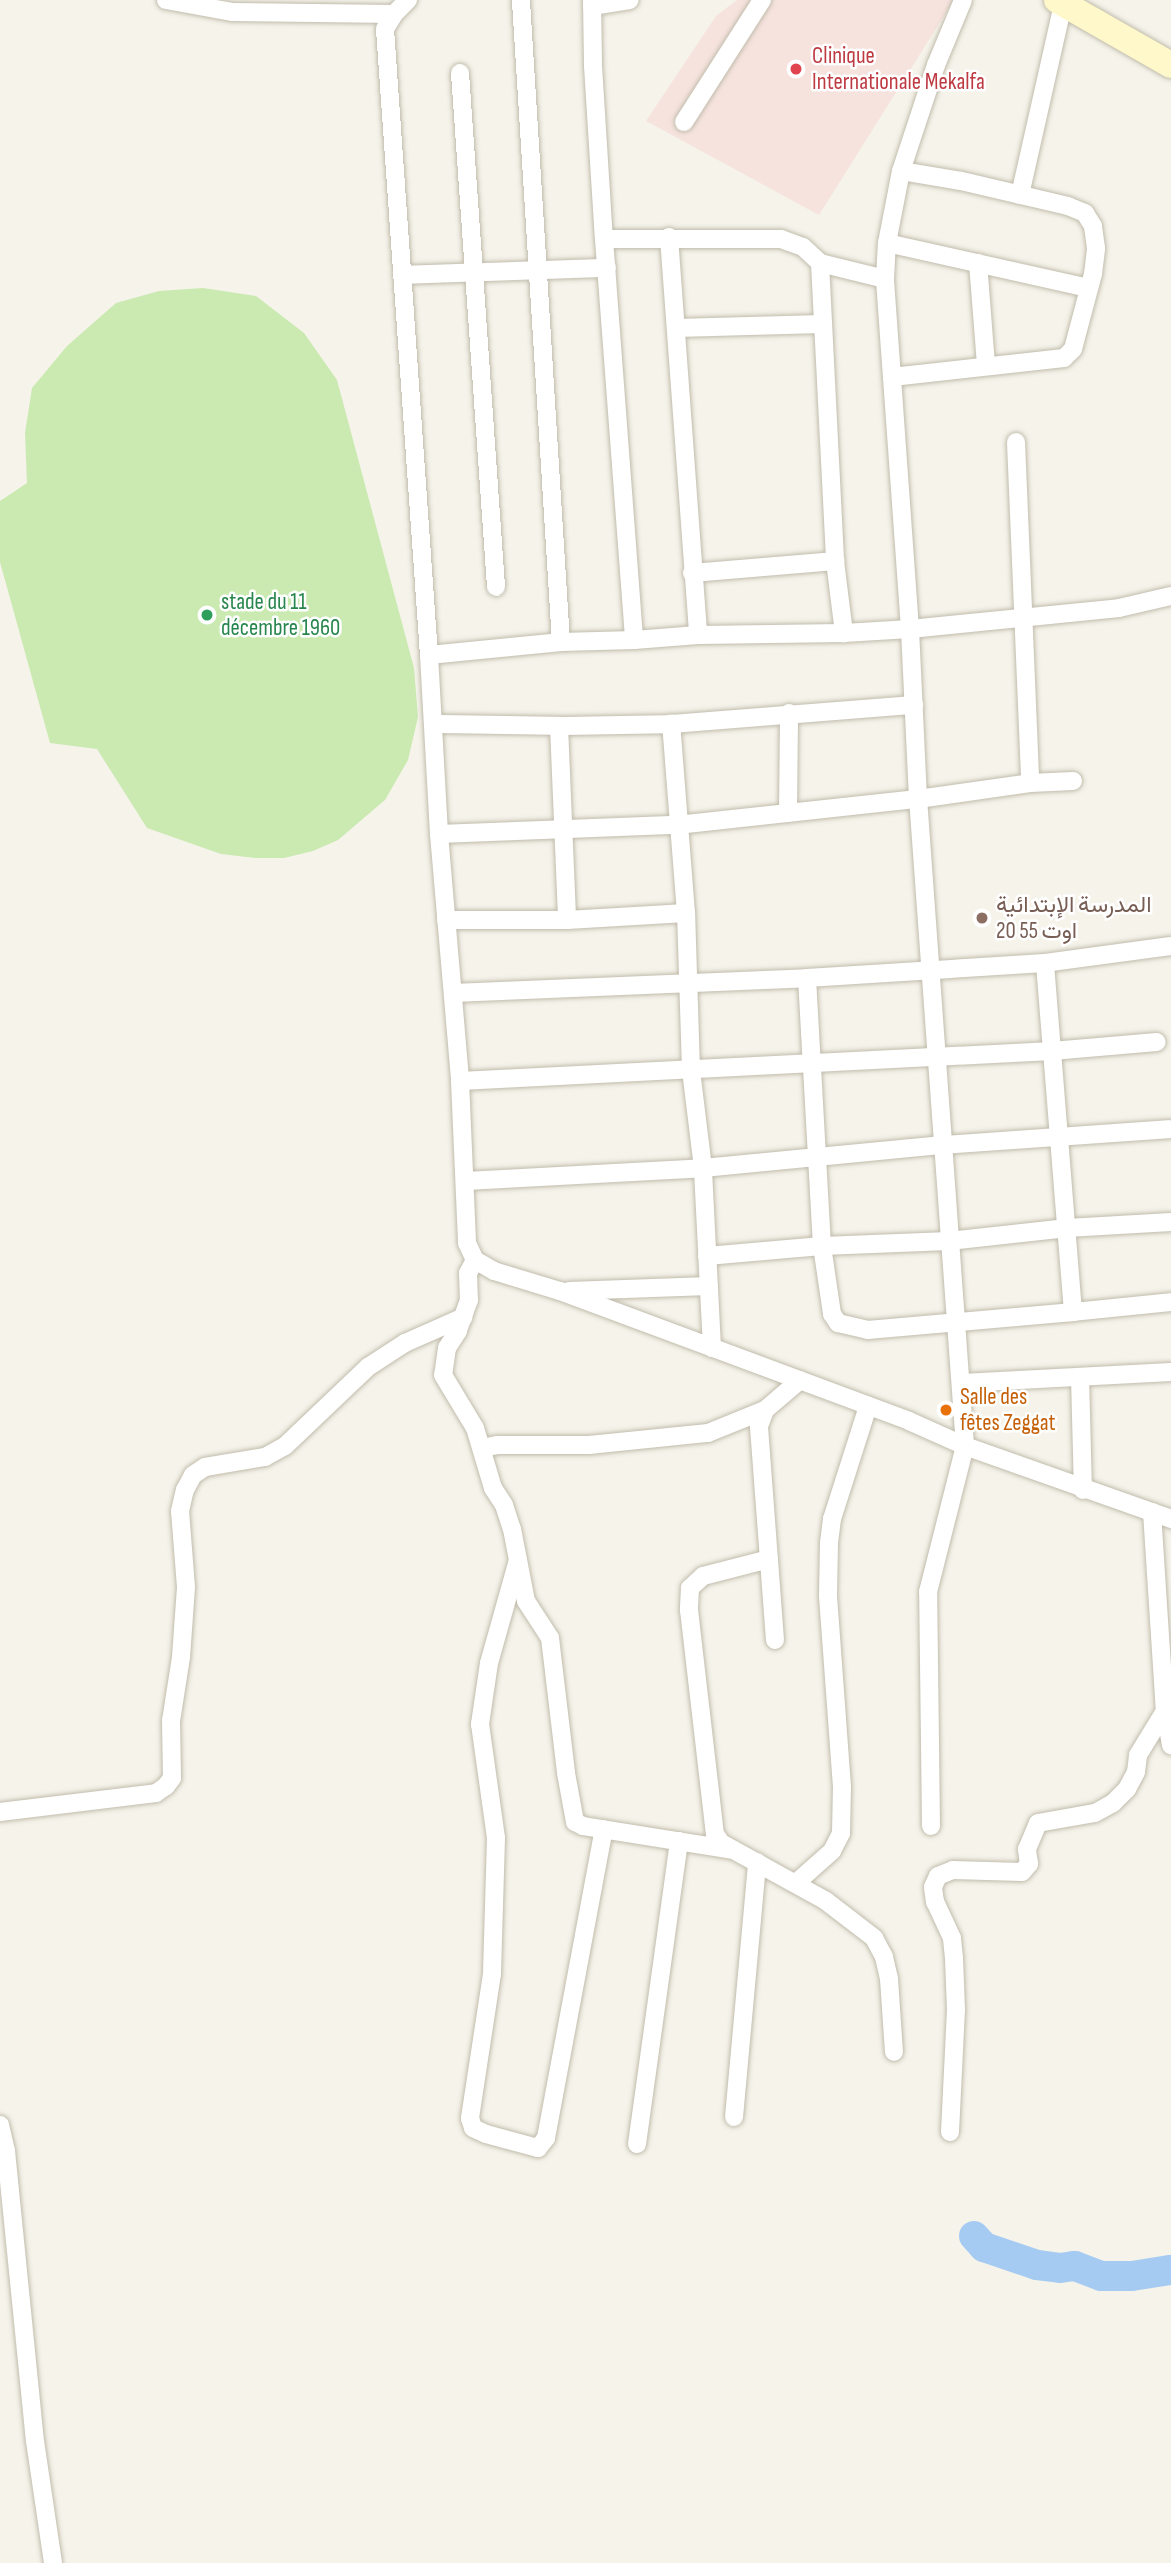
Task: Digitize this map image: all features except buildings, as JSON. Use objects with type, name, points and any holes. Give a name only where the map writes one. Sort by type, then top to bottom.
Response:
[{"type":"street","points":[[166,0],[233,12],[394,14]]},
{"type":"street","points":[[408,0],[394,14],[385,29],[434,724],[439,834],[460,1081],[467,1243],[475,1260],[494,1271],[560,1291],[868,1406],[965,1446],[1171,1520]]},
{"type":"street","points":[[521,0],[561,642]]},
{"type":"street","points":[[629,0],[592,3],[593,66],[604,239],[634,640]]},
{"type":"street","points":[[684,122],[762,0]]},
{"type":"street","points":[[931,1826],[928,1592],[965,1446],[918,799],[910,629],[885,279],[887,243],[901,171],[936,65],[963,0]]},
{"type":"street","points":[[1020,195],[1062,1],[1171,65]]},
{"type":"street","points":[[460,73],[496,587]]},
{"type":"street","points":[[892,377],[986,365],[1050,362],[1069,355],[1089,288],[1096,248],[1094,226],[1085,213],[1020,195],[901,171]]},
{"type":"street","points":[[669,237],[698,635]]},
{"type":"street","points":[[604,239],[781,239],[803,247],[820,263],[885,279]]},
{"type":"street","points":[[887,243],[1089,288]]},
{"type":"street","points":[[820,263],[835,561],[844,633]]},
{"type":"street","points":[[978,263],[986,365]]},
{"type":"street","points":[[402,275],[607,268]]},
{"type":"street","points":[[677,328],[823,324]]},
{"type":"street","points":[[1016,442],[1030,783]]},
{"type":"street","points":[[692,573],[835,561]]},
{"type":"street","points":[[429,655],[561,642],[910,629],[1119,608],[1171,596]]},
{"type":"street","points":[[434,724],[671,724],[914,705]]},
{"type":"street","points":[[788,813],[789,713]]},
{"type":"street","points":[[671,724],[686,913],[691,1070],[703,1168],[712,1348]]},
{"type":"street","points":[[559,726],[567,920]]},
{"type":"street","points":[[439,834],[677,825],[918,799],[1030,783],[1073,781]]},
{"type":"street","points":[[446,920],[567,920],[686,913]]},
{"type":"street","points":[[453,993],[807,978],[1045,963],[1171,946]]},
{"type":"street","points":[[1045,963],[1061,1136],[1073,1312]]},
{"type":"street","points":[[807,978],[822,1246],[832,1314],[838,1323],[868,1330],[1171,1302]]},
{"type":"street","points":[[460,1081],[1052,1051],[1157,1042]]},
{"type":"street","points":[[466,1181],[703,1168],[943,1145],[1169,1129]]},
{"type":"street","points":[[707,1256],[822,1246],[949,1241],[1067,1228],[1171,1222]]},
{"type":"street","points":[[475,1260],[468,1273],[469,1300],[464,1317],[447,1348],[443,1375],[475,1428],[493,1488],[504,1505],[512,1529],[526,1601],[551,1637],[566,1773],[575,1822],[733,1850]]},
{"type":"street","points":[[560,1291],[709,1286]]},
{"type":"street","points":[[0,1812],[156,1793],[166,1786],[172,1777],[171,1721],[181,1657],[186,1587],[180,1511],[185,1490],[193,1475],[205,1467],[265,1457],[285,1446],[368,1367],[405,1343],[464,1317]]},
{"type":"street","points":[[962,1384],[1171,1372]]},
{"type":"street","points":[[1080,1377],[1083,1490]]},
{"type":"street","points":[[482,1448],[497,1445],[589,1445],[708,1433],[765,1410],[800,1380]]},
{"type":"street","points":[[796,1883],[832,1851],[841,1833],[842,1787],[828,1595],[829,1543],[832,1519],[868,1406]]},
{"type":"street","points":[[765,1410],[759,1426],[775,1640]]},
{"type":"street","points":[[1152,1512],[1165,1711],[1171,1745]]},
{"type":"street","points":[[769,1559],[703,1576],[690,1588],[689,1610],[715,1834],[721,1843],[796,1883],[837,1909],[874,1938],[884,1957],[889,1979],[894,2052]]},
{"type":"street","points":[[518,1560],[489,1663],[480,1724],[496,1838],[492,1975],[470,2118],[473,2128],[486,2134],[538,2148],[546,2138],[604,1829]]},
{"type":"street","points":[[950,2132],[956,2010],[954,1958],[952,1938],[935,1902],[933,1887],[938,1876],[953,1870],[1022,1872],[1029,1864],[1027,1849],[1038,1822],[1095,1813],[1113,1803],[1128,1788],[1136,1772],[1138,1755],[1165,1711]]},
{"type":"street","points":[[637,2144],[679,1841]]},
{"type":"street","points":[[734,2117],[757,1861]]},
{"type":"street","points":[[0,2125],[6,2151],[35,2441],[53,2563]]},
{"type":"shaded area","name":"Clinique Internationale Mekalfa","points":[[737,0],[954,0],[819,215],[646,121],[716,16]]},
{"type":"green space","name":"stade du 11 décembre 1960","points":[[203,288],[256,296],[304,333],[337,380],[414,668],[418,717],[408,760],[385,800],[338,840],[313,851],[284,858],[221,854],[147,828],[97,749],[50,743],[0,562],[0,501],[27,483],[25,433],[32,388],[67,346],[116,303],[159,291]]},
{"type":"waterway","points":[[974,2236],[984,2247],[1037,2265],[1060,2268],[1075,2266],[1101,2276],[1132,2276],[1171,2270]]},
{"type":"place","name":"Clinique Internationale Mekalfa","points":[[796,69]]},
{"type":"place","name":"stade du 11 décembre 1960","points":[[207,615]]},
{"type":"place","name":"المدرسة الإبتدائية 20 اوت 55","points":[[982,918]]},
{"type":"place","name":"Salle des fêtes Zeggat","points":[[946,1410]]}]
